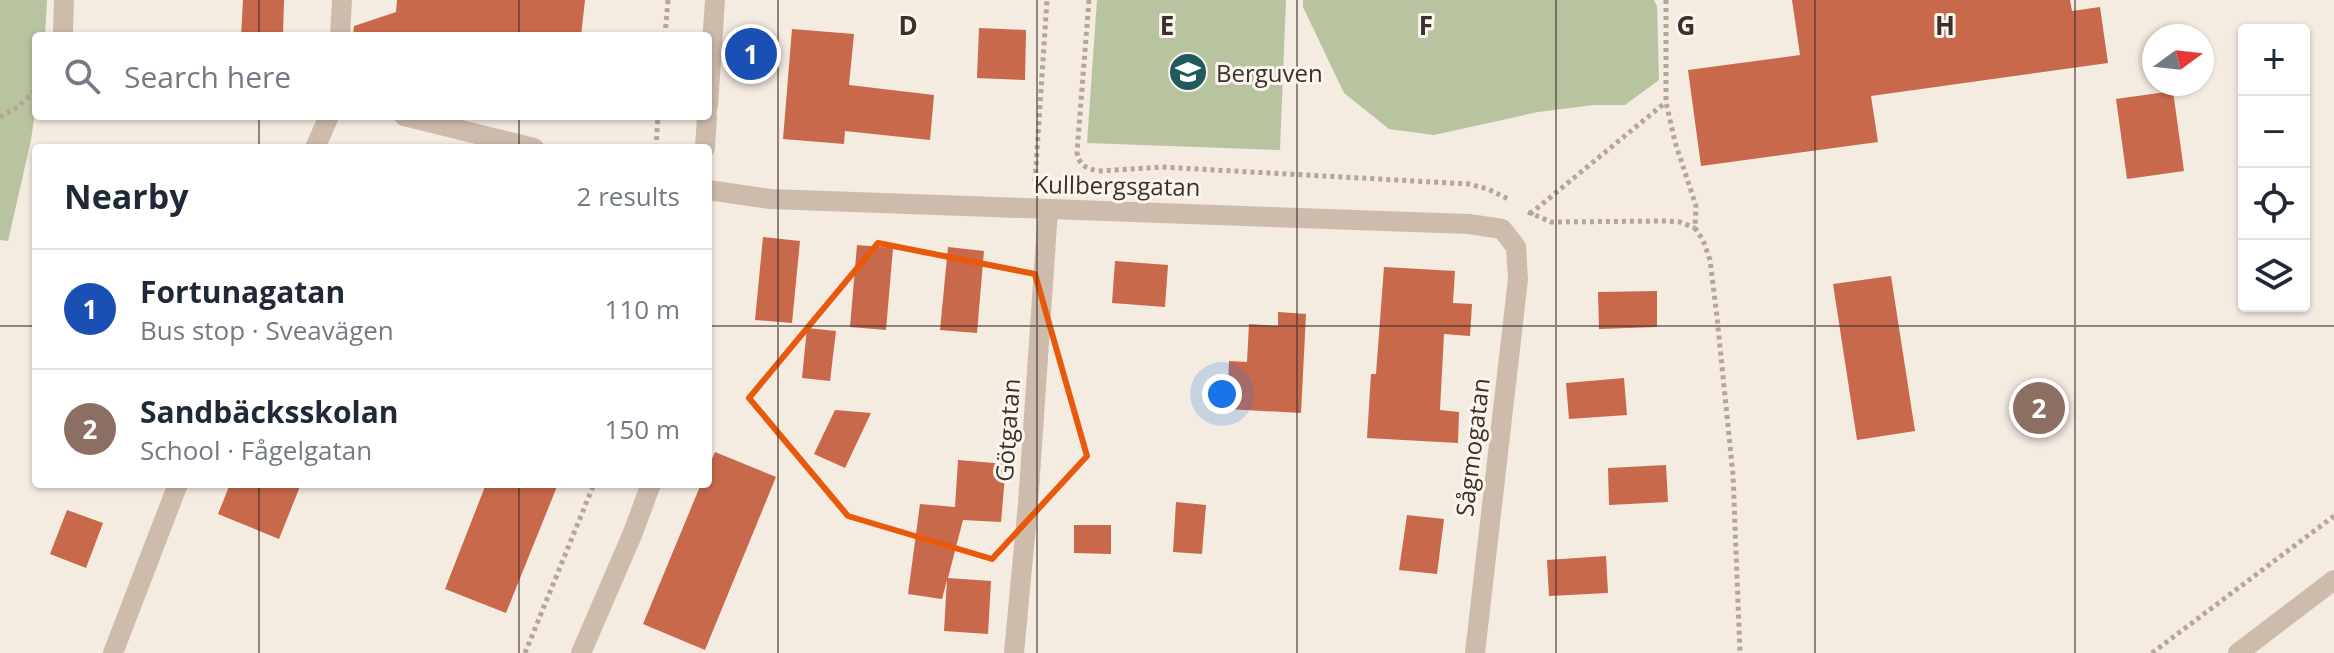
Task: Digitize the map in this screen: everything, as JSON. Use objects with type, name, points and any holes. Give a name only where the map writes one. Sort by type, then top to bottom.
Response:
[{"type":"street","points":[[63,31],[64,0]]},
{"type":"street","points":[[340,32],[342,0]]},
{"type":"street","points":[[712,45],[715,0]]},
{"type":"street","points":[[317,144],[327,120]]},
{"type":"street","points":[[420,120],[518,144]]},
{"type":"street","points":[[705,144],[707,120]]},
{"type":"street","name":"Kullbergsgatan","points":[[712,191],[770,199],[1469,224],[1502,229],[1516,247]]},
{"type":"street","name":"Götgatan","points":[[1014,653],[1029,488],[1040,210]]},
{"type":"street","name":"Sågmogatan","points":[[1475,653],[1518,279],[1516,247]]},
{"type":"street","points":[[113,653],[176,488]]},
{"type":"street","points":[[581,653],[650,488]]},
{"type":"street","points":[[2238,653],[2334,580]]},
{"type":"path","points":[[665,32],[668,0]]},
{"type":"path","points":[[1040,210],[1047,0]]},
{"type":"path","points":[[1089,0],[1077,152],[1081,165],[1088,169],[1161,167],[1469,184],[1506,197],[1530,214],[1551,222],[1667,221],[1695,228],[1710,260],[1717,317],[1733,475],[1740,653]]},
{"type":"path","points":[[1666,0],[1666,102],[1675,142],[1696,206],[1695,228]]},
{"type":"path","points":[[0,117],[32,94]]},
{"type":"path","points":[[1530,214],[1666,102]]},
{"type":"path","points":[[656,144],[658,120]]},
{"type":"path","points":[[525,653],[592,488]]},
{"type":"path","points":[[2152,653],[2334,516]]},
{"type":"highlighted area","points":[[878,243],[1035,274],[1087,456],[992,559],[848,516],[749,398]]},
{"type":"green space","points":[[0,0],[47,0],[45,32],[32,32],[34,120],[31,140],[8,241],[0,240]]},
{"type":"green space","name":"Berguven","points":[[1097,0],[1286,0],[1280,150],[1087,143]]},
{"type":"green space","points":[[1303,0],[1654,0],[1657,6],[1659,80],[1625,105],[1594,105],[1538,112],[1434,135],[1389,129],[1344,93],[1303,7]]},
{"type":"building","points":[[243,0],[284,0],[283,32],[241,32]]},
{"type":"building","points":[[397,0],[585,0],[581,32],[353,32],[354,26],[396,12]]},
{"type":"building","points":[[1792,0],[2070,0],[2072,11],[2100,7],[2108,63],[1871,96],[1878,142],[1701,166],[1688,70],[1800,55]]},
{"type":"building","points":[[979,28],[1026,30],[1025,80],[977,78]]},
{"type":"building","points":[[792,29],[854,34],[849,85],[934,95],[930,140],[845,131],[844,144],[783,139]]},
{"type":"building","points":[[2174,96],[2184,171],[2127,179],[2116,99]]},
{"type":"building","points":[[763,237],[800,241],[792,323],[755,320]]},
{"type":"building","points":[[857,245],[893,248],[886,330],[850,327]]},
{"type":"building","points":[[948,247],[984,251],[977,333],[940,330]]},
{"type":"building","points":[[1115,261],[1168,265],[1165,307],[1112,303]]},
{"type":"building","points":[[1384,267],[1455,271],[1453,303],[1472,304],[1470,336],[1444,334],[1440,410],[1459,412],[1458,443],[1367,438],[1371,374],[1376,374]]},
{"type":"building","points":[[1891,276],[1915,431],[1857,440],[1833,284]]},
{"type":"building","points":[[1657,291],[1657,327],[1599,329],[1598,292]]},
{"type":"building","points":[[1278,312],[1306,314],[1301,413],[1227,409],[1229,361],[1247,362],[1249,324],[1278,326]]},
{"type":"building","points":[[807,328],[836,331],[830,381],[802,378]]},
{"type":"building","points":[[1624,378],[1627,415],[1569,419],[1566,383]]},
{"type":"building","points":[[835,410],[871,413],[845,468],[814,454]]},
{"type":"building","points":[[715,452],[776,477],[705,650],[643,624],[699,488],[712,488],[712,459]]},
{"type":"building","points":[[958,460],[1006,464],[1001,522],[963,520],[948,578],[991,581],[988,634],[944,631],[947,580],[942,599],[908,594],[920,504],[955,507]]},
{"type":"building","points":[[1666,465],[1668,502],[1609,505],[1608,468]]},
{"type":"building","points":[[228,488],[299,488],[279,539],[218,514]]},
{"type":"building","points":[[484,488],[556,488],[506,613],[445,589]]},
{"type":"building","points":[[1176,502],[1206,505],[1202,554],[1173,552]]},
{"type":"building","points":[[67,510],[103,523],[86,568],[50,554]]},
{"type":"building","points":[[1407,515],[1444,519],[1437,574],[1399,570]]},
{"type":"building","points":[[1074,525],[1111,525],[1111,554],[1074,553]]},
{"type":"building","points":[[1606,556],[1608,593],[1549,596],[1547,560]]},
{"type":"place","name":"Fortunagatan","points":[[751,54]]},
{"type":"place","name":"Berguven","points":[[1188,72]]},
{"type":"place","name":"Sandbäcksskolan","points":[[2039,408]]}]
